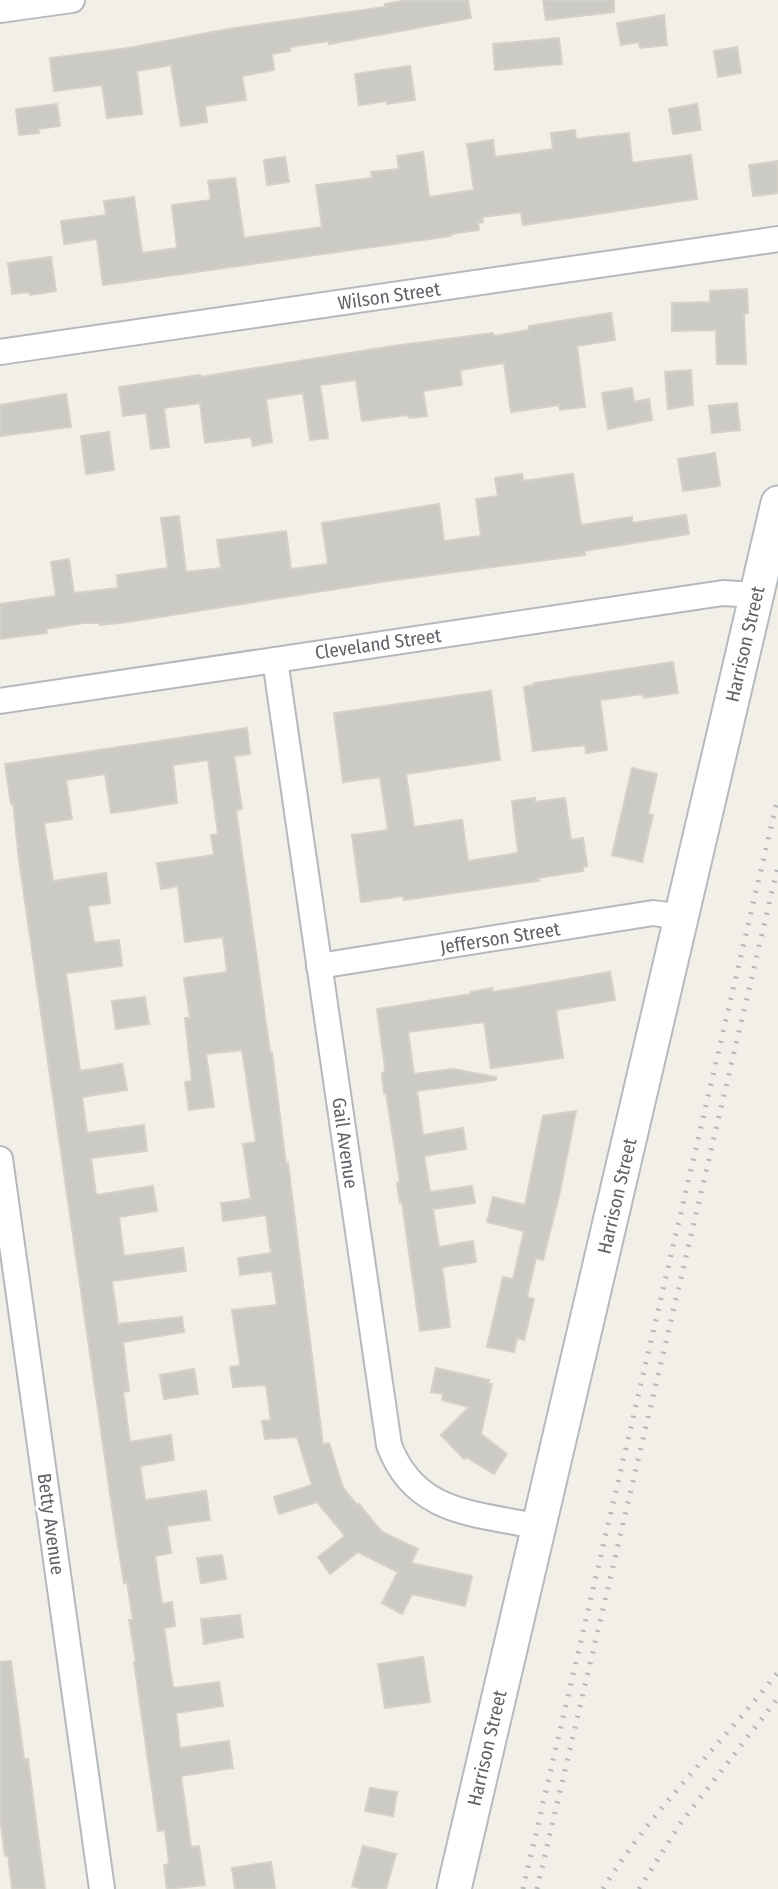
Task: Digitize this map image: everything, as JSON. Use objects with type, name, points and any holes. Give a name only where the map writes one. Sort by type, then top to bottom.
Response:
[{"type":"main road","name":"Harrison Street","points":[[454,1889],[778,503]]},
{"type":"street","points":[[0,10],[72,0]]},
{"type":"street","name":"Wilson Street","points":[[0,352],[778,239]]},
{"type":"street","name":"Cleveland Street","points":[[0,701],[723,593],[756,595]]},
{"type":"street","name":"Gail Avenue","points":[[275,660],[389,1445],[406,1478],[433,1501],[450,1508],[540,1527]]},
{"type":"street","name":"Jefferson Street","points":[[319,967],[653,913],[682,917]]},
{"type":"street","name":"Betty Avenue","points":[[0,1159],[102,1889]]},
{"type":"building","points":[[408,0],[468,0],[471,18],[329,44],[329,41],[290,47],[290,51],[272,54],[274,70],[242,76],[246,100],[205,106],[207,122],[181,126],[171,65],[137,71],[142,114],[107,118],[102,85],[54,91],[50,58],[385,7],[385,4]]},
{"type":"building","points":[[543,0],[614,0],[614,12],[546,20]]},
{"type":"building","points":[[664,15],[667,45],[640,48],[639,42],[621,45],[617,23]]},
{"type":"building","points":[[559,38],[562,64],[495,70],[493,44]]},
{"type":"building","points":[[737,47],[741,73],[718,77],[714,51]]},
{"type":"building","points":[[410,66],[415,100],[359,105],[355,74]]},
{"type":"building","points":[[57,104],[60,126],[38,129],[39,133],[19,135],[16,109]]},
{"type":"building","points":[[697,104],[701,130],[673,134],[669,109]]},
{"type":"building","points":[[575,130],[576,139],[629,133],[632,163],[691,155],[697,199],[523,225],[521,212],[482,217],[483,222],[478,223],[479,230],[450,234],[451,236],[103,285],[97,239],[64,244],[61,221],[106,215],[104,201],[134,197],[142,253],[177,248],[172,205],[211,200],[208,181],[235,178],[244,238],[322,227],[316,185],[372,178],[371,172],[399,169],[397,156],[423,152],[429,197],[474,190],[467,144],[493,140],[495,157],[553,149],[551,133]]},
{"type":"building","points":[[285,157],[289,182],[267,185],[264,160]]},
{"type":"building","points":[[778,161],[778,193],[753,196],[749,165]]},
{"type":"building","points":[[51,257],[56,291],[30,295],[29,292],[12,294],[8,263]]},
{"type":"building","points":[[747,289],[748,313],[744,314],[746,364],[717,364],[716,330],[672,331],[672,303],[710,302],[710,291]]},
{"type":"building","points":[[611,313],[615,340],[577,346],[585,407],[560,410],[559,405],[511,412],[504,363],[460,370],[462,385],[423,391],[427,416],[409,418],[408,415],[362,421],[356,380],[320,385],[328,438],[310,440],[303,393],[266,399],[272,442],[253,446],[251,437],[205,443],[200,403],[164,408],[169,447],[151,449],[146,413],[123,416],[119,387],[393,346],[493,333],[494,336],[529,330],[529,326]]},
{"type":"building","points":[[691,370],[693,405],[668,409],[665,372]]},
{"type":"building","points":[[632,388],[634,402],[649,399],[652,420],[608,429],[602,393]]},
{"type":"building","points":[[66,394],[71,427],[0,436],[0,405]]},
{"type":"building","points":[[737,403],[740,430],[712,433],[709,406]]},
{"type":"building","points":[[109,432],[114,470],[86,474],[81,436]]},
{"type":"building","points":[[715,453],[720,486],[683,491],[678,459]]},
{"type":"building","points":[[522,474],[523,481],[573,474],[581,525],[632,517],[632,523],[686,515],[689,534],[584,551],[585,555],[387,581],[128,622],[100,625],[84,623],[46,629],[47,633],[0,639],[0,604],[56,596],[51,562],[69,559],[74,593],[118,588],[117,575],[168,568],[161,518],[179,516],[186,572],[221,568],[217,540],[286,531],[291,569],[328,564],[322,523],[439,504],[444,541],[481,536],[476,499],[498,496],[495,478]]},
{"type":"building","points":[[673,662],[678,693],[644,698],[643,694],[600,700],[607,750],[586,753],[585,745],[533,751],[524,687],[534,683]]},
{"type":"building","points":[[491,691],[500,760],[406,774],[414,827],[462,820],[468,861],[518,853],[512,801],[535,798],[535,802],[565,798],[571,840],[583,838],[587,866],[583,867],[583,871],[538,878],[539,881],[404,900],[403,896],[361,902],[352,835],[388,830],[380,777],[343,782],[334,713]]},
{"type":"building","points":[[247,728],[250,754],[234,756],[242,809],[236,810],[286,1164],[288,1163],[323,1445],[329,1443],[343,1488],[357,1505],[359,1504],[382,1532],[418,1549],[411,1563],[472,1576],[465,1606],[412,1594],[402,1614],[382,1603],[398,1572],[358,1552],[330,1574],[318,1557],[345,1536],[317,1502],[279,1514],[274,1497],[312,1485],[297,1437],[265,1439],[262,1421],[271,1420],[266,1385],[233,1387],[230,1367],[239,1366],[240,1363],[232,1310],[277,1305],[272,1271],[240,1275],[238,1258],[271,1253],[266,1215],[223,1221],[221,1203],[251,1199],[243,1144],[256,1142],[242,1050],[206,1054],[214,1107],[189,1110],[185,1082],[192,1081],[185,1018],[190,1018],[184,978],[227,972],[223,937],[185,942],[178,886],[161,889],[157,863],[214,855],[211,835],[218,834],[208,760],[173,765],[177,803],[134,810],[111,813],[105,774],[66,780],[72,819],[44,823],[53,881],[106,873],[110,903],[88,906],[94,943],[119,940],[122,966],[66,973],[80,1071],[122,1064],[127,1090],[82,1097],[87,1133],[144,1125],[147,1151],[91,1158],[96,1195],[153,1186],[157,1211],[119,1217],[124,1256],[183,1248],[186,1271],[112,1281],[118,1324],[182,1317],[184,1332],[123,1342],[129,1391],[123,1392],[130,1442],[171,1435],[174,1460],[140,1466],[145,1500],[206,1491],[210,1520],[167,1526],[171,1553],[155,1556],[162,1604],[172,1602],[175,1626],[164,1628],[173,1688],[219,1682],[223,1706],[176,1713],[180,1748],[229,1741],[233,1768],[181,1776],[191,1847],[199,1846],[205,1885],[167,1889],[164,1865],[169,1864],[165,1830],[158,1831],[129,1620],[133,1620],[114,1521],[13,803],[11,804],[5,764]]},
{"type":"building","points":[[632,768],[657,774],[648,814],[653,815],[642,862],[612,855]]},
{"type":"building","points":[[610,972],[615,1000],[556,1010],[563,1058],[491,1068],[484,1022],[408,1032],[414,1074],[453,1069],[496,1077],[496,1080],[417,1091],[423,1135],[463,1128],[466,1149],[424,1156],[430,1192],[472,1186],[475,1203],[433,1209],[439,1247],[473,1241],[476,1262],[442,1267],[450,1327],[420,1331],[397,1183],[400,1182],[384,1093],[384,1060],[377,1009],[471,994],[492,988],[493,992]]},
{"type":"building","points":[[145,997],[149,1024],[116,1029],[112,1001]]},
{"type":"building","points":[[576,1111],[543,1260],[536,1258],[527,1297],[534,1299],[524,1340],[517,1338],[514,1352],[487,1347],[503,1277],[513,1279],[524,1231],[487,1222],[493,1197],[525,1205],[543,1116]]},
{"type":"building","points":[[436,1368],[489,1380],[488,1384],[492,1384],[481,1434],[507,1454],[494,1474],[466,1457],[464,1459],[441,1435],[469,1407],[442,1400],[443,1394],[431,1392]]},
{"type":"building","points":[[194,1369],[198,1394],[164,1399],[160,1375]]},
{"type":"building","points":[[222,1555],[226,1579],[201,1583],[197,1558]]},
{"type":"building","points":[[240,1615],[243,1637],[204,1644],[201,1619]]},
{"type":"building","points":[[423,1657],[430,1702],[385,1708],[378,1664]]},
{"type":"building","points":[[11,1661],[24,1759],[28,1759],[45,1889],[12,1889],[8,1855],[5,1856],[0,1818],[0,1662]]},
{"type":"building","points":[[370,1788],[397,1792],[393,1816],[365,1811]]},
{"type":"building","points":[[363,1846],[396,1854],[386,1889],[352,1886]]},
{"type":"building","points":[[271,1862],[275,1889],[235,1889],[232,1868]]},
{"type":"railway","points":[[523,1889],[778,797]]},
{"type":"railway","points":[[537,1889],[778,866]]},
{"type":"railway","points":[[603,1889],[643,1832],[778,1672]]},
{"type":"railway","points":[[639,1889],[680,1824],[778,1698]]}]
